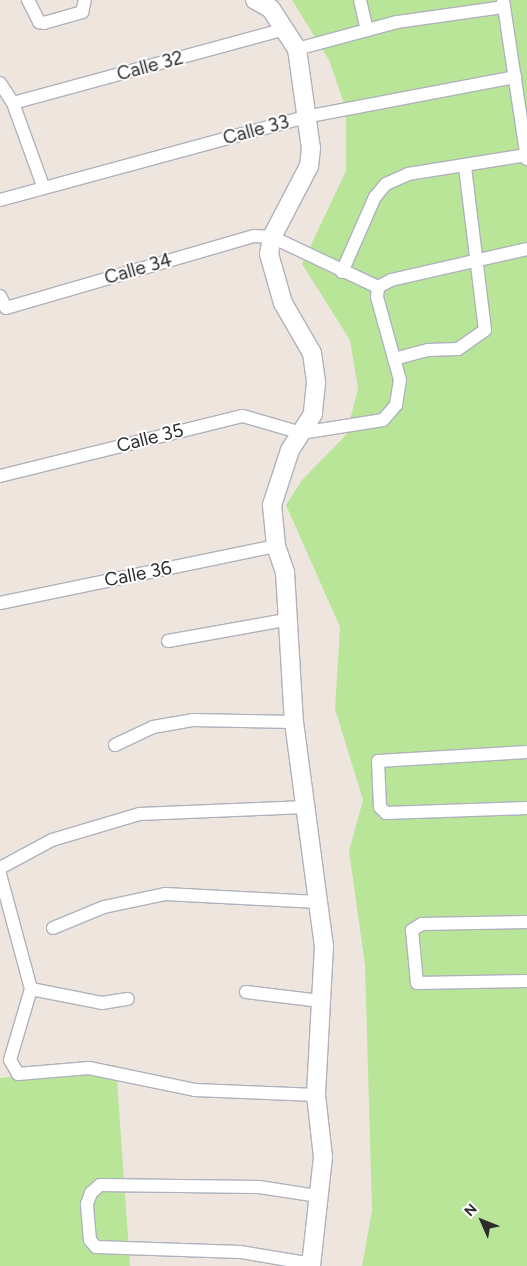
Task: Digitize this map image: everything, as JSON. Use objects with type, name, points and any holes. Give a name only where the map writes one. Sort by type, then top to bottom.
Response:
[{"type":"street","points":[[28,0],[39,22],[44,23],[82,12],[85,0]]},
{"type":"street","points":[[255,0],[271,9],[286,29],[297,49],[309,166],[272,237],[269,254],[274,280],[312,353],[316,384],[313,414],[290,450],[272,504],[276,546],[285,572],[290,619],[294,722],[324,946],[316,1095],[322,1157],[312,1265],[240,1252],[96,1247],[90,1240],[87,1204],[90,1192],[100,1186],[259,1186],[318,1196]]},
{"type":"street","points":[[360,0],[368,30]]},
{"type":"street","points":[[297,49],[368,30],[504,4],[526,157],[408,174],[386,184],[375,197],[342,272]]},
{"type":"street","name":"Calle 32","points":[[13,103],[286,29]]},
{"type":"street","name":"Calle 33","points":[[0,200],[43,186],[305,117],[515,77]]},
{"type":"street","points":[[0,82],[13,103],[43,186]]},
{"type":"street","points":[[394,359],[428,350],[458,349],[479,336],[486,320],[465,166]]},
{"type":"street","name":"Calle 34","points":[[3,302],[254,236],[272,237]]},
{"type":"street","points":[[272,237],[342,272],[378,287]]},
{"type":"street","points":[[378,287],[391,280],[527,249]]},
{"type":"street","points":[[301,433],[382,420],[396,405],[400,380],[377,297],[378,287]]},
{"type":"street","name":"Calle 35","points":[[0,476],[243,416],[301,433]]},
{"type":"street","name":"Calle 36","points":[[0,603],[60,588],[276,546]]},
{"type":"street","points":[[168,641],[290,619]]},
{"type":"street","points":[[115,745],[153,727],[192,720],[294,722]]},
{"type":"street","points":[[527,752],[378,760],[380,807],[386,813],[527,808]]},
{"type":"street","points":[[0,868],[52,840],[140,814],[306,807]]},
{"type":"street","points":[[0,874],[31,989],[10,1060],[18,1074],[89,1068],[195,1090],[316,1095]]},
{"type":"street","points":[[53,928],[104,907],[165,894],[318,902]]},
{"type":"street","points":[[527,922],[422,924],[412,930],[417,983],[527,981]]},
{"type":"street","points":[[31,989],[102,1003],[128,1000]]},
{"type":"street","points":[[246,992],[320,1001]]},
{"type":"green space","points":[[292,0],[527,0],[527,1266],[362,1266],[372,1210],[365,965],[349,851],[363,800],[335,709],[340,627],[286,505],[302,480],[346,435],[358,389],[350,340],[302,264],[346,171],[346,109],[329,60]]},
{"type":"green space","points":[[116,1065],[130,1266],[0,1266],[0,1078]]}]
